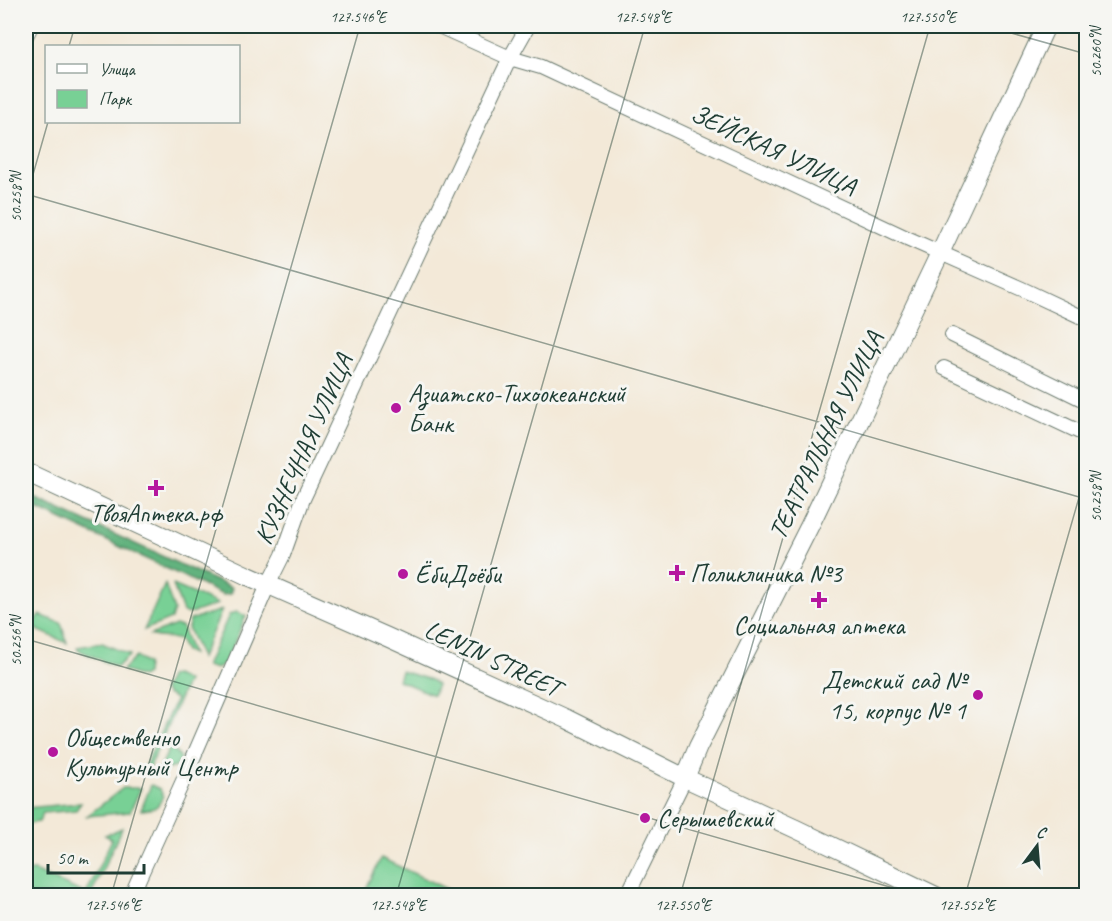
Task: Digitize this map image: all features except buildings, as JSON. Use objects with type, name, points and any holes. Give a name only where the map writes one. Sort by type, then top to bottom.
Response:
[{"type":"main road","name":"ТЕАТРАЛЬНАЯ УЛИЦА","points":[[685,778],[698,747],[810,525],[1046,26]]},
{"type":"main road","name":"LENIN STREET","points":[[26,472],[268,585],[567,719],[685,778],[936,896]]},
{"type":"street","points":[[26,36],[31,26]]},
{"type":"street","name":"ЗЕЙСКАЯ УЛИЦА","points":[[439,26],[510,58],[541,67],[1086,319]]},
{"type":"street","name":"КУЗНЕЧНАЯ УЛИЦА","points":[[130,896],[283,555],[303,499],[497,85],[528,26]]},
{"type":"street","points":[[952,335],[1086,401]]},
{"type":"street","points":[[944,368],[1086,435]]},
{"type":"street","name":"ТЕАТРАЛЬНАЯ УЛИЦА","points":[[627,896],[685,778]]},
{"type":"green space","points":[[26,494],[232,588],[230,594],[223,595],[26,503]]},
{"type":"green space","points":[[165,584],[174,610],[171,619],[144,630]]},
{"type":"green space","points":[[173,585],[218,604],[189,614],[183,612]]},
{"type":"green space","points":[[222,610],[201,658],[188,628],[190,620]]},
{"type":"green space","points":[[236,612],[246,616],[225,664],[216,669],[206,666],[229,615]]},
{"type":"green space","points":[[40,615],[61,623],[67,643],[33,628],[35,620]]},
{"type":"green space","points":[[176,625],[182,627],[192,654],[185,651],[179,640],[150,635]]},
{"type":"green space","points":[[102,643],[130,655],[117,667],[78,650],[77,647]]},
{"type":"green space","points":[[136,657],[147,664],[146,674],[141,677],[122,670]]},
{"type":"green space","points":[[401,671],[431,680],[437,685],[433,695],[398,680]]},
{"type":"green space","points":[[175,675],[187,681],[148,771],[145,766],[176,699],[166,694],[163,689],[170,676]]},
{"type":"green space","points":[[170,746],[181,758],[176,767],[159,771]]},
{"type":"green space","points":[[151,785],[160,789],[163,796],[155,807],[141,810]]},
{"type":"green space","points":[[123,788],[141,788],[130,812],[87,816]]},
{"type":"green space","points":[[81,803],[76,810],[43,813],[39,822],[26,824],[26,808]]},
{"type":"green space","points":[[122,828],[91,895],[26,895],[26,872],[34,871],[86,894],[112,839],[105,835]]},
{"type":"green space","points":[[381,858],[457,894],[363,895]]},
{"type":"place","name":"Азиатско-Тихоокеанский Банк","points":[[396,408]]},
{"type":"place","name":"ТвояАптека.рф","points":[[156,488]]},
{"type":"place","name":"Поликлиника №3","points":[[677,573]]},
{"type":"place","name":"ЁбиДоёби","points":[[403,574]]},
{"type":"place","name":"Социальная аптека","points":[[819,600]]},
{"type":"place","name":"Детский сад № 15, корпус № 1","points":[[978,695]]},
{"type":"place","name":"Общественно Культурный Центр","points":[[53,752]]},
{"type":"place","name":"Серышевский","points":[[645,818]]}]
